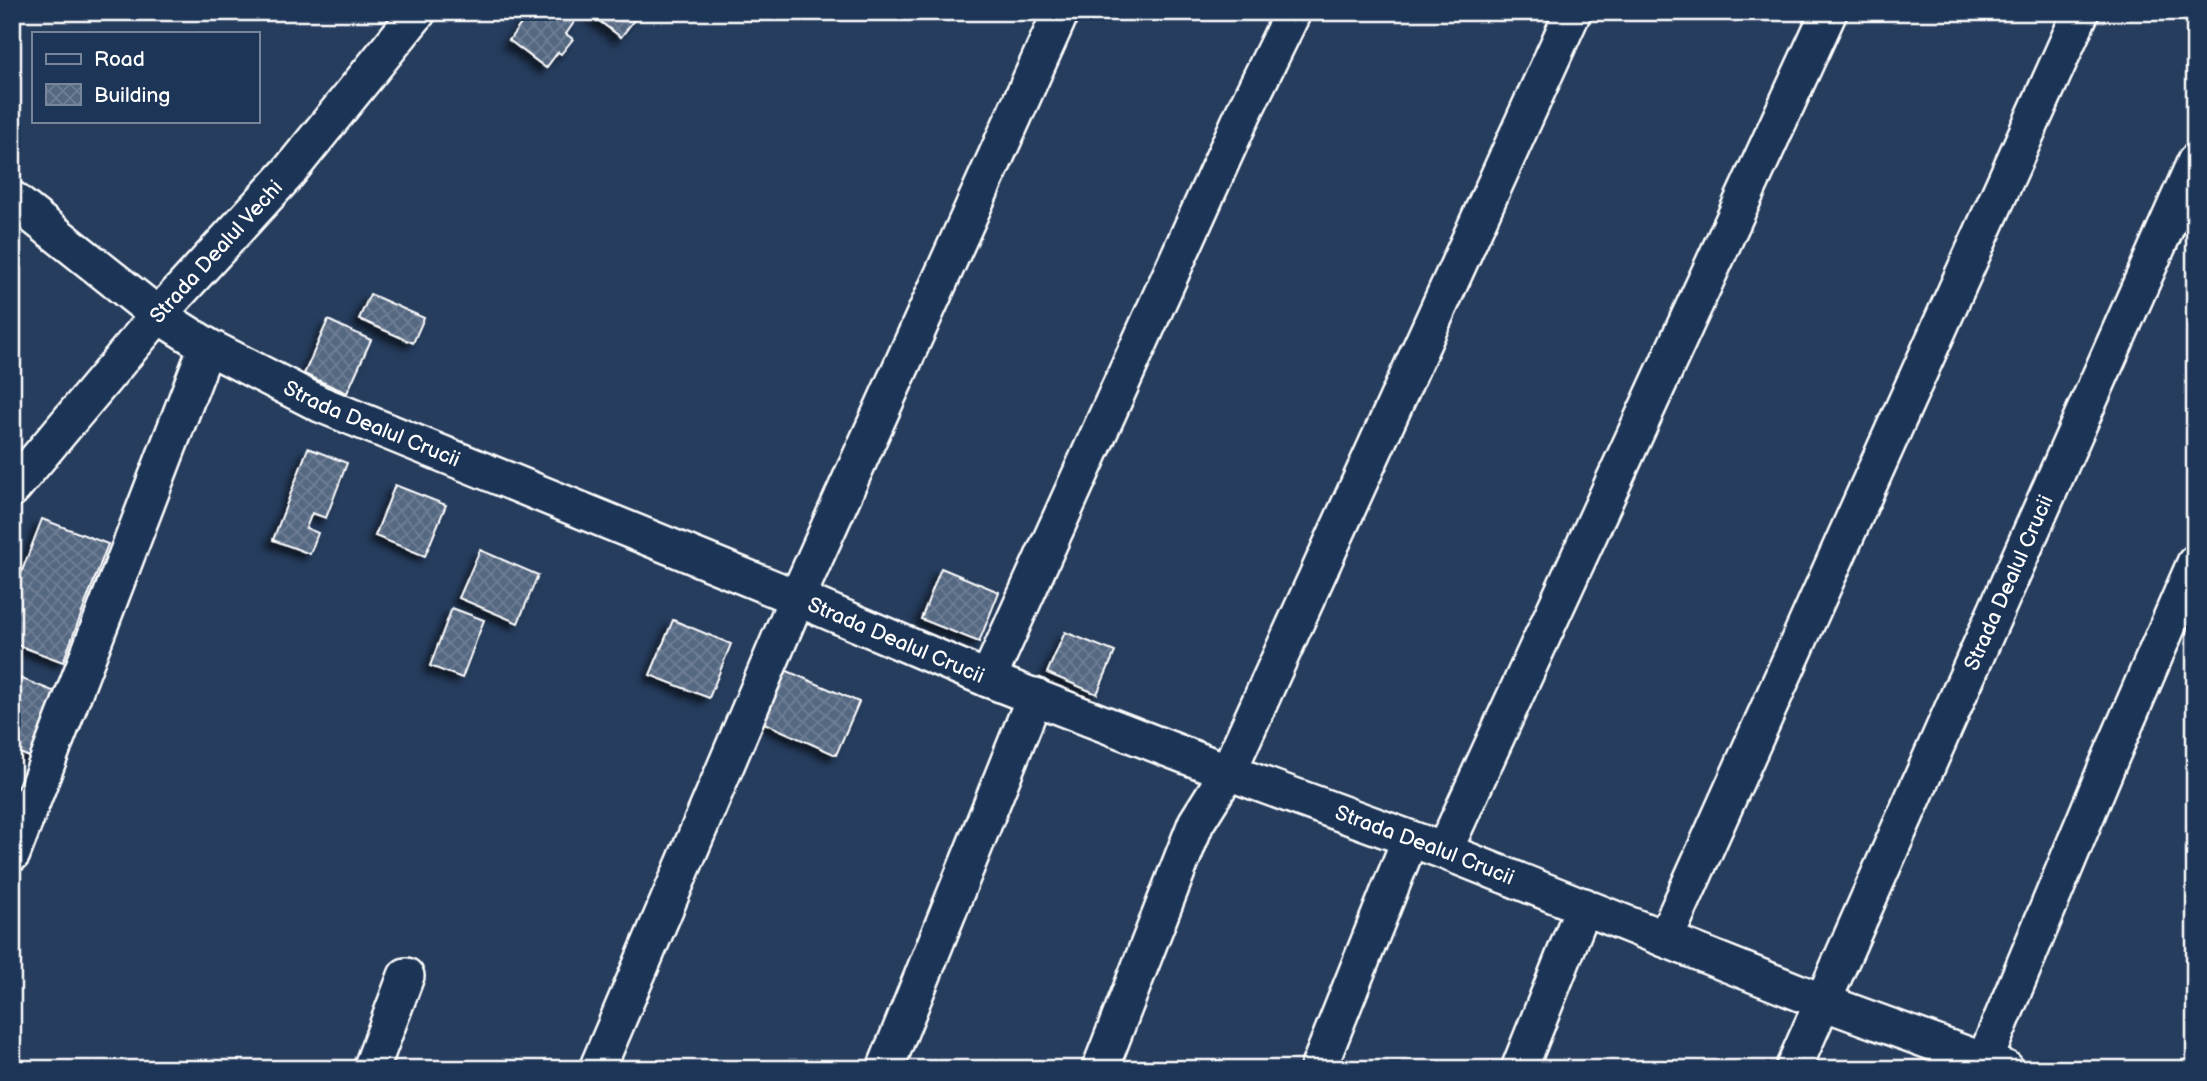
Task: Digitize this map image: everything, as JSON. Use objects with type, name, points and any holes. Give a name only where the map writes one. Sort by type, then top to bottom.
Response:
[{"type":"street","name":"Strada Dealul Vechi","points":[[12,489],[158,315],[288,173],[418,12]]},
{"type":"street","points":[[597,1069],[797,598],[1060,12]]},
{"type":"street","points":[[988,679],[1237,126],[1293,12]]},
{"type":"street","points":[[1100,1069],[1196,823],[1228,772],[1573,12]]},
{"type":"street","points":[[1444,851],[1829,12]]},
{"type":"street","points":[[1665,939],[2081,12]]},
{"type":"street","name":"Strada Dealul Crucii","points":[[1793,1069],[2195,162]]},
{"type":"street","name":"Strada Dealul Crucii","points":[[12,199],[158,315],[207,346],[320,404],[797,598],[988,679],[1228,772],[1444,851],[1991,1066]]},
{"type":"street","points":[[12,854],[207,346]]},
{"type":"street","points":[[1991,1066],[2106,766],[2195,563]]},
{"type":"street","points":[[885,1069],[1035,696]]},
{"type":"street","points":[[1318,1069],[1410,839]]},
{"type":"street","points":[[1519,1069],[1584,906]]},
{"type":"street","points":[[371,1069],[406,976]]},
{"type":"building","points":[[530,12],[574,12],[570,17],[575,21],[566,34],[573,39],[561,54],[558,52],[546,68],[509,40]]},
{"type":"building","points":[[587,12],[640,12],[621,37]]},
{"type":"building","points":[[370,294],[424,318],[413,343],[359,319]]},
{"type":"building","points":[[328,320],[371,340],[347,393],[304,374]]},
{"type":"building","points":[[308,448],[347,463],[326,518],[312,513],[306,528],[318,533],[310,554],[273,540]]},
{"type":"building","points":[[395,485],[446,505],[425,556],[375,536]]},
{"type":"building","points":[[42,519],[108,544],[63,662],[12,643],[12,597]]},
{"type":"building","points":[[480,550],[538,575],[518,623],[459,598]]},
{"type":"building","points":[[941,568],[999,592],[979,642],[921,619]]},
{"type":"building","points":[[452,608],[484,620],[462,678],[430,666]]},
{"type":"building","points":[[673,620],[731,644],[709,698],[650,675]]},
{"type":"building","points":[[1065,632],[1115,652],[1097,694],[1047,673]]},
{"type":"building","points":[[785,670],[859,702],[836,755],[762,722]]},
{"type":"building","points":[[12,675],[58,693],[32,758],[12,750]]}]
